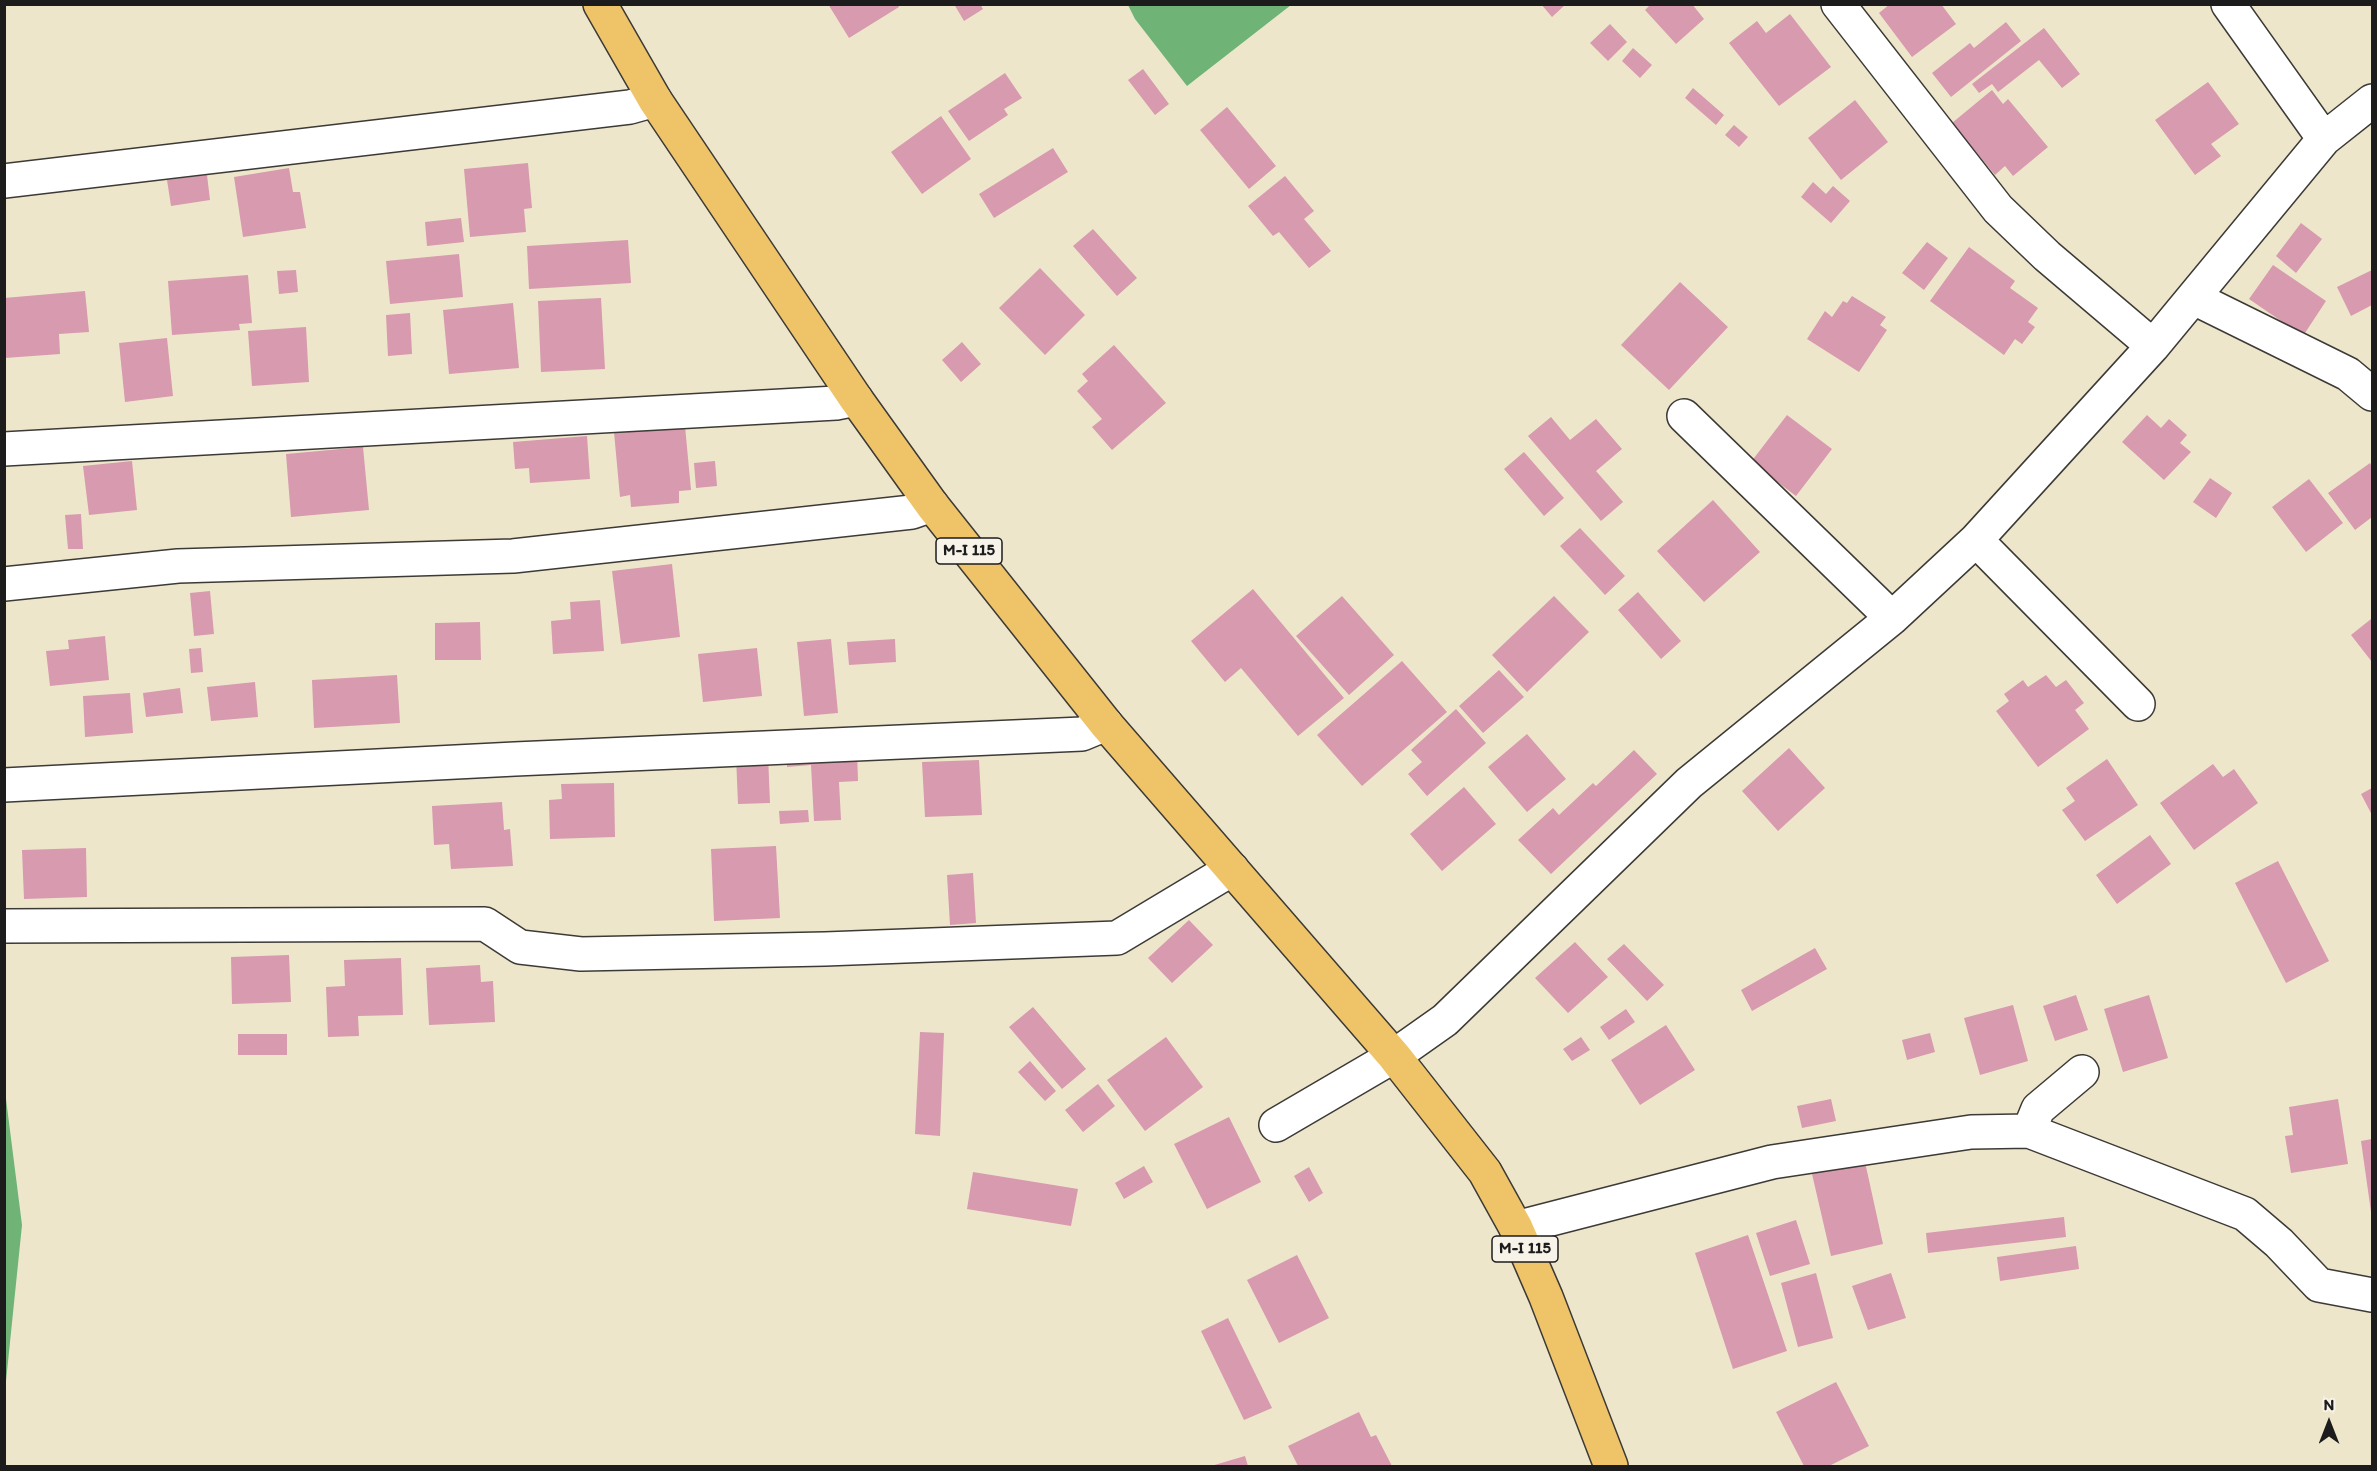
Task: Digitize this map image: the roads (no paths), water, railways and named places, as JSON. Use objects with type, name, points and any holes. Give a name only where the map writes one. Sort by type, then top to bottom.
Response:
[{"type":"main road","name":"M-I 115","points":[[600,4],[655,100],[856,399],[932,506],[1106,724],[1394,1056],[1485,1172],[1516,1228],[1550,1308],[1611,1467]]},
{"type":"street","points":[[1838,4],[1998,209],[2048,256],[2153,346]]},
{"type":"street","points":[[2228,4],[2325,139]]},
{"type":"street","points":[[4,181],[630,107],[655,100]]},
{"type":"street","points":[[1276,1125],[1394,1056],[1446,1020],[1689,783],[1892,618],[1976,540],[2153,346],[2325,139],[2373,101]]},
{"type":"street","points":[[2194,298],[2348,374],[2373,394]]},
{"type":"street","points":[[4,449],[824,404],[856,399]]},
{"type":"street","points":[[1684,416],[1892,618]]},
{"type":"street","points":[[4,584],[178,566],[513,556],[912,512],[932,506]]},
{"type":"street","points":[[1976,540],[2138,704]]},
{"type":"street","points":[[4,785],[515,759],[1082,734],[1106,724]]},
{"type":"street","points":[[4,926],[485,924],[520,947],[581,954],[825,949],[1117,938],[1232,869]]},
{"type":"street","points":[[2029,1131],[2038,1109],[2082,1072]]},
{"type":"street","points":[[1516,1228],[1772,1162],[1971,1132],[2029,1131],[2245,1214],[2279,1243],[2319,1285],[2373,1295]]}]
